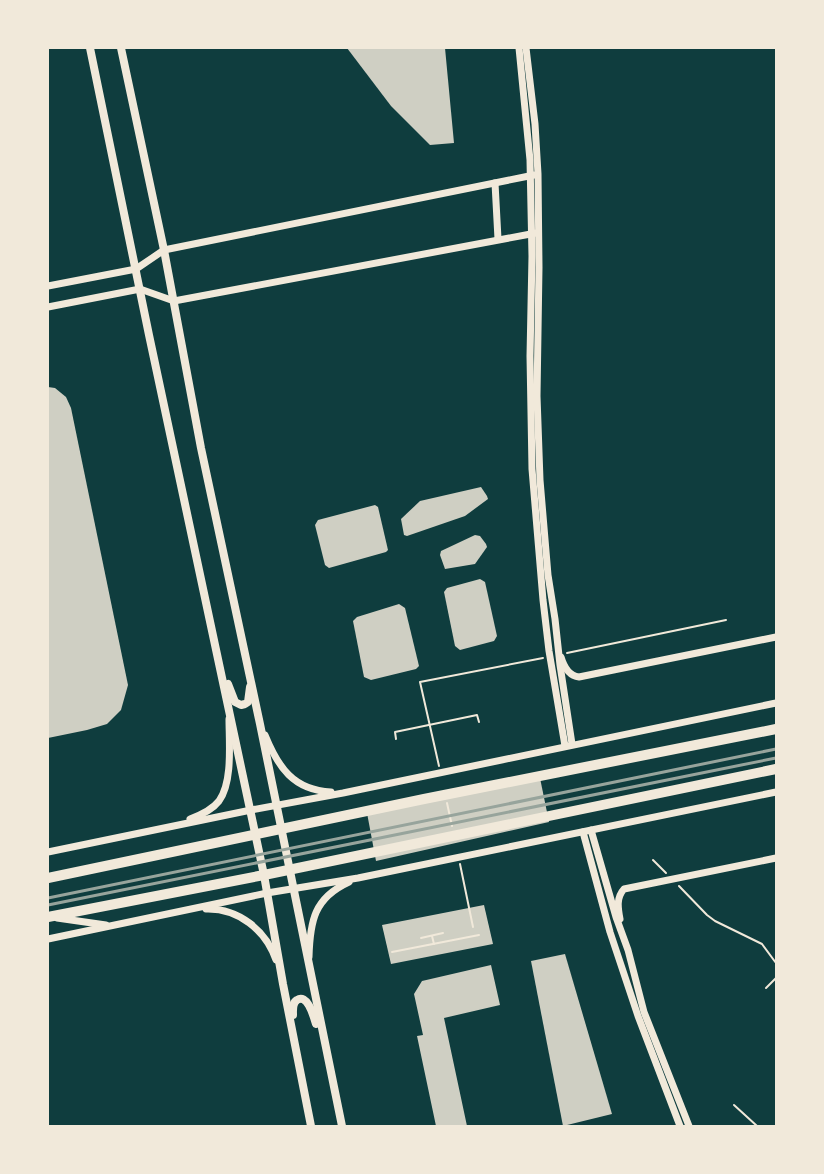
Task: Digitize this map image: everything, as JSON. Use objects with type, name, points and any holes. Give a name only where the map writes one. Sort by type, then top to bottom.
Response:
[{"type":"main road","points":[[90,48],[251,810],[311,1126]]},
{"type":"main road","points":[[121,48],[164,250],[201,448],[260,724],[342,1126]]},
{"type":"main road","points":[[217,653],[234,702],[237,704],[245,704],[248,702],[250,693],[249,675]]},
{"type":"main road","points":[[48,878],[255,834],[776,728]]},
{"type":"main road","points":[[50,917],[289,870],[776,769]]},
{"type":"main road","points":[[298,1059],[293,1006],[300,998],[307,1002],[312,1010],[329,1063]]},
{"type":"street","points":[[519,48],[527,124],[535,233],[537,396],[540,480],[548,574],[569,745]]},
{"type":"street","points":[[526,48],[535,124],[538,174],[530,356],[532,469],[545,615],[569,745]]},
{"type":"street","points":[[48,286],[136,269],[164,250],[538,174]]},
{"type":"street","points":[[495,183],[498,239]]},
{"type":"street","points":[[48,307],[140,289],[174,301],[535,233]]},
{"type":"street","points":[[557,639],[562,661],[567,670],[574,676],[579,677],[776,637]]},
{"type":"street","points":[[174,826],[196,817],[210,809],[219,800],[225,788],[228,770],[228,703]]},
{"type":"street","points":[[48,852],[276,805],[343,793],[776,703]]},
{"type":"street","points":[[260,724],[279,765],[292,779],[300,784],[324,792],[343,793]]},
{"type":"street","points":[[48,939],[267,893],[358,878],[776,792]]},
{"type":"street","points":[[591,830],[616,917],[628,950]]},
{"type":"street","points":[[583,832],[610,932],[638,1016],[680,1126]]},
{"type":"street","points":[[689,1126],[644,1012],[620,919],[618,907],[620,893],[624,889],[776,858]]},
{"type":"street","points":[[311,979],[309,957],[311,929],[314,916],[328,895],[338,887],[358,878]]},
{"type":"street","points":[[188,910],[214,909],[230,911],[242,917],[264,937],[273,951],[283,984]]},
{"type":"street","points":[[50,917],[112,926]]},
{"type":"path","points":[[396,739],[395,732],[477,715],[479,722]]},
{"type":"path","points":[[458,858],[473,928]]},
{"type":"path","points":[[653,860],[707,915],[722,926],[762,944],[776,963]]},
{"type":"path","points":[[421,938],[443,933]]},
{"type":"path","points":[[392,952],[479,935]]},
{"type":"path","points":[[432,936],[434,944]]},
{"type":"path","points":[[766,988],[776,978]]},
{"type":"path","points":[[734,1105],[757,1126]]},
{"type":"building","points":[[347,48],[445,48],[454,143],[430,145],[391,106]]},
{"type":"building","points":[[48,387],[55,388],[66,397],[71,408],[128,685],[121,710],[107,724],[87,730],[48,738]]},
{"type":"building","points":[[481,487],[488,499],[465,516],[407,536],[404,535],[401,519],[420,501]]},
{"type":"building","points":[[375,505],[378,507],[388,550],[386,552],[329,568],[325,565],[315,525],[318,520]]},
{"type":"building","points":[[475,535],[480,536],[487,547],[475,564],[445,569],[440,555],[441,551]]},
{"type":"building","points":[[480,579],[485,582],[497,636],[494,641],[460,650],[455,646],[444,592],[447,588]]},
{"type":"building","points":[[399,604],[405,608],[419,666],[416,669],[371,680],[364,677],[353,621],[357,617]]},
{"type":"building","points":[[540,778],[549,822],[376,861],[367,813]]},
{"type":"building","points":[[484,905],[493,944],[391,964],[382,925]]},
{"type":"building","points":[[565,954],[612,1114],[563,1126],[531,961]]},
{"type":"building","points":[[491,965],[500,1005],[444,1018],[467,1126],[436,1126],[417,1036],[423,1035],[414,994],[422,981]]},
{"type":"railway","points":[[48,898],[776,749]]},
{"type":"railway","points":[[48,905],[776,758]]}]
